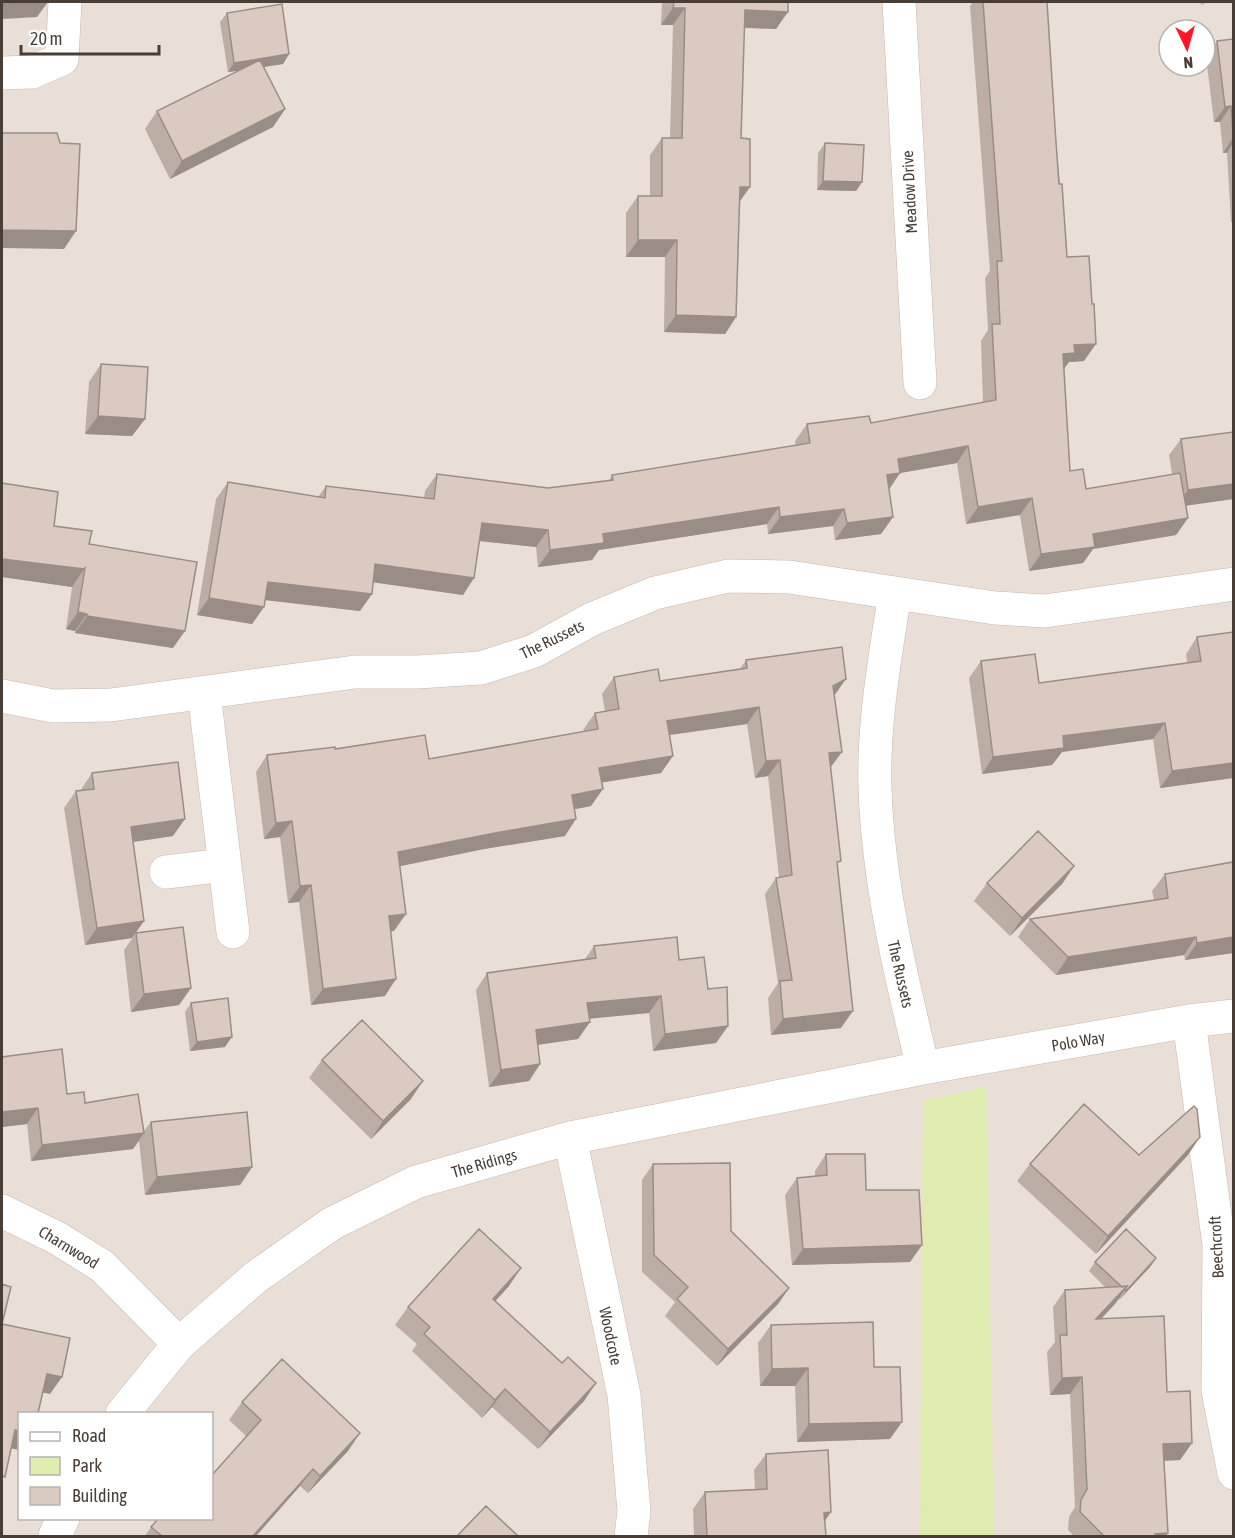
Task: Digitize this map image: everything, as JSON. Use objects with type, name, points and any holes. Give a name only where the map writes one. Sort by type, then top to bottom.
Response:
[{"type":"street","points":[[2,73],[32,72],[62,59],[65,2]]},
{"type":"street","name":"Meadow Drive","points":[[899,2],[920,383]]},
{"type":"street","name":"The Russets","points":[[2,696],[53,706],[111,705],[355,672],[417,672],[482,668],[534,651],[592,620],[655,593],[728,576],[789,577],[995,608],[1045,611],[1233,584]]},
{"type":"street","name":"The Russets","points":[[895,593],[876,723],[875,789],[881,859],[894,944],[923,1068]]},
{"type":"street","points":[[204,693],[233,932]]},
{"type":"street","points":[[166,872],[224,865]]},
{"type":"street","name":"Polo Way","points":[[923,1068],[1190,1021],[1233,1016]]},
{"type":"street","name":"Beechcroft","points":[[1190,1021],[1219,1245],[1218,1391],[1233,1473]]},
{"type":"street","name":"The Ridings","points":[[123,1412],[179,1344],[256,1277],[331,1224],[416,1182],[570,1138],[923,1068]]},
{"type":"street","name":"Woodcote","points":[[570,1138],[624,1395],[634,1511],[631,1536]]},
{"type":"street","name":"Charnwood","points":[[2,1211],[57,1238],[102,1266],[179,1344]]},
{"type":"street","points":[[55,1536],[62,1520]]},
{"type":"shaded area","points":[[2,2],[1233,2],[1233,1536],[2,1536]]},
{"type":"green space","points":[[986,1087],[994,1536],[920,1536],[923,1101]]},
{"type":"building","points":[[674,2],[788,2],[788,12],[745,10],[741,138],[750,139],[750,187],[740,187],[736,317],[676,315],[677,240],[638,240],[638,196],[662,196],[662,138],[682,138],[685,8],[673,8]]},
{"type":"building","points":[[983,2],[1047,2],[1059,184],[1062,184],[1067,257],[1089,256],[1096,344],[1074,345],[1075,353],[1063,354],[1070,471],[1083,469],[1086,489],[1180,473],[1188,518],[1093,534],[1095,547],[1041,554],[1032,498],[978,507],[968,446],[898,459],[900,473],[887,475],[893,517],[847,523],[844,509],[780,517],[779,507],[603,534],[604,543],[550,550],[548,530],[482,523],[474,578],[375,564],[372,594],[268,582],[264,607],[209,598],[228,482],[325,498],[326,486],[434,499],[437,474],[548,488],[613,480],[612,475],[810,443],[807,424],[869,416],[871,423],[996,400],[992,324],[1000,324],[997,261],[1002,261]]},
{"type":"building","points":[[282,4],[289,54],[234,63],[227,13]]},
{"type":"building","points":[[1233,39],[1233,135],[1231,106],[1225,107],[1217,41]]},
{"type":"building","points":[[260,60],[285,109],[182,161],[157,111]]},
{"type":"building","points":[[2,133],[57,133],[60,143],[80,144],[76,231],[2,230]]},
{"type":"building","points":[[825,143],[864,145],[862,182],[823,181]]},
{"type":"building","points":[[101,364],[148,367],[145,419],[98,416]]},
{"type":"building","points":[[1233,432],[1233,484],[1188,490],[1181,439]]},
{"type":"building","points":[[2,483],[58,492],[54,526],[92,531],[89,544],[197,562],[185,631],[87,616],[87,614],[78,612],[85,568],[2,559]]},
{"type":"building","points":[[1233,632],[1233,763],[1172,771],[1165,723],[1063,736],[1064,748],[993,757],[981,661],[1035,654],[1039,683],[1201,661],[1197,637]]},
{"type":"building","points":[[842,647],[846,679],[833,686],[842,752],[829,753],[841,861],[837,862],[853,1011],[783,1019],[780,981],[792,980],[776,878],[792,875],[780,760],[766,761],[759,707],[667,721],[673,756],[599,768],[603,789],[572,795],[576,819],[398,852],[406,914],[389,916],[396,979],[323,989],[311,885],[300,886],[292,821],[276,823],[267,755],[335,747],[335,749],[425,735],[429,759],[598,729],[595,713],[619,709],[614,677],[658,669],[660,681],[747,668],[746,660]]},
{"type":"building","points":[[178,762],[185,819],[131,827],[144,921],[97,928],[76,791],[94,789],[92,773]]},
{"type":"building","points":[[1038,831],[1074,866],[1022,918],[987,883]]},
{"type":"building","points":[[1233,862],[1233,937],[1197,943],[1196,937],[1068,957],[1030,919],[1168,898],[1165,874]]},
{"type":"building","points":[[183,927],[191,988],[144,994],[136,933]]},
{"type":"building","points":[[677,937],[679,960],[704,957],[708,989],[727,987],[728,1026],[665,1034],[661,996],[587,1003],[590,1022],[536,1030],[540,1064],[501,1070],[487,973],[596,958],[594,946]]},
{"type":"building","points":[[228,998],[232,1037],[197,1042],[191,1003]]},
{"type":"building","points":[[362,1020],[423,1081],[383,1121],[322,1060]]},
{"type":"building","points":[[62,1049],[67,1094],[84,1092],[85,1103],[138,1094],[144,1133],[42,1145],[38,1108],[2,1112],[2,1057]]},
{"type":"building","points":[[1084,1104],[1139,1155],[1194,1106],[1197,1109],[1200,1137],[1108,1236],[1030,1164]]},
{"type":"building","points":[[247,1112],[252,1167],[157,1177],[151,1122]]},
{"type":"building","points":[[826,1154],[865,1154],[866,1190],[919,1190],[922,1245],[803,1249],[797,1178],[827,1175]]},
{"type":"building","points":[[730,1163],[731,1231],[789,1288],[728,1349],[677,1299],[688,1287],[654,1255],[653,1164]]},
{"type":"building","points":[[479,1229],[521,1268],[493,1299],[562,1363],[568,1357],[596,1383],[550,1432],[505,1389],[495,1400],[424,1334],[430,1327],[408,1307]]},
{"type":"building","points":[[1126,1229],[1156,1258],[1126,1291],[1127,1286],[1122,1287],[1095,1262]]},
{"type":"building","points":[[2,1284],[11,1287],[2,1324]]},
{"type":"building","points":[[1127,1286],[1096,1319],[1164,1316],[1167,1392],[1190,1391],[1192,1443],[1163,1444],[1168,1533],[1155,1534],[1156,1536],[1104,1536],[1080,1512],[1081,1500],[1087,1489],[1082,1377],[1062,1378],[1060,1335],[1067,1335],[1065,1290]]},
{"type":"building","points":[[873,1322],[874,1367],[900,1367],[902,1422],[809,1424],[808,1368],[772,1369],[771,1325]]},
{"type":"building","points":[[2,1324],[70,1338],[62,1377],[47,1374],[38,1412],[18,1412],[18,1431],[15,1430],[5,1477],[2,1476]]},
{"type":"building","points":[[282,1359],[360,1433],[320,1476],[313,1469],[253,1536],[162,1536],[151,1527],[157,1520],[213,1520],[213,1474],[261,1420],[242,1402]]},
{"type":"building","points":[[828,1450],[831,1512],[824,1513],[826,1536],[707,1536],[705,1492],[767,1489],[766,1454]]},
{"type":"building","points":[[486,1506],[518,1536],[457,1536]]}]
